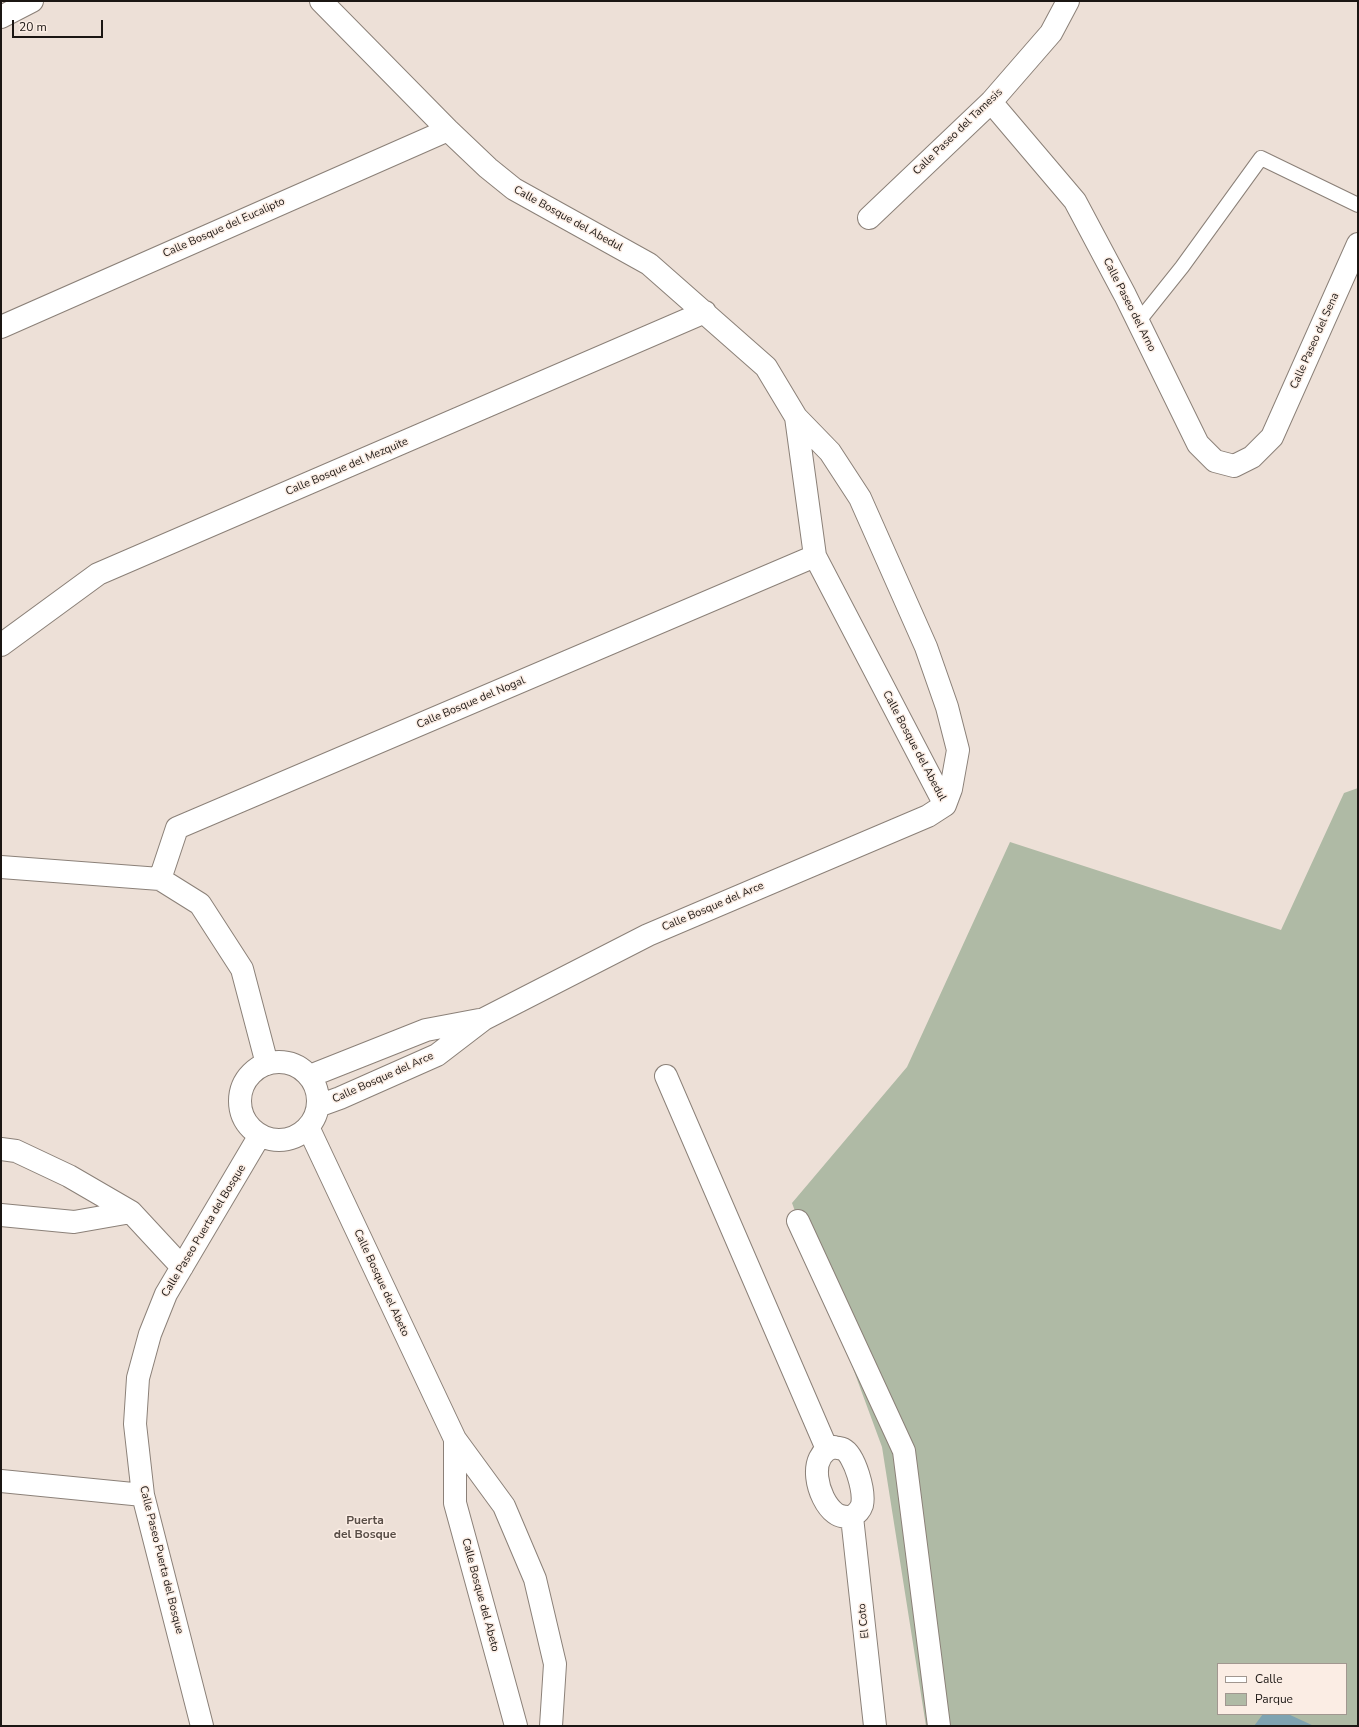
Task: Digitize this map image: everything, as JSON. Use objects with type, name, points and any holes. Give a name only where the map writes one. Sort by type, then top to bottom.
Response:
[{"type":"street","points":[[1,17],[32,1]]},
{"type":"street","name":"Calle Bosque del Abedul","points":[[321,1],[448,130],[488,168],[514,189],[649,264],[766,367],[796,417],[830,452],[860,498],[926,647],[946,707],[958,750],[951,789],[945,805]]},
{"type":"street","name":"Calle Paseo del Tamesis","points":[[869,218],[992,102],[1051,33],[1068,1]]},
{"type":"street","name":"Calle Paseo del Arno","points":[[992,102],[1075,200],[1138,322],[1198,444],[1215,461],[1234,466],[1252,458],[1272,437]]},
{"type":"street","name":"Calle Bosque del Eucalipto","points":[[1,327],[448,130]]},
{"type":"street","name":"Calle Paseo del Sena","points":[[1272,437],[1358,244]]},
{"type":"street","name":"Calle Bosque del Mezquite","points":[[1,645],[98,574],[705,312]]},
{"type":"street","name":"Calle Bosque del Abedul","points":[[796,417],[815,556],[945,805]]},
{"type":"street","name":"Calle Bosque del Nogal","points":[[160,879],[177,828],[815,556]]},
{"type":"street","name":"Calle Bosque del Arce","points":[[318,1106],[340,1098],[437,1055],[484,1020],[648,935],[928,816],[945,805]]},
{"type":"street","points":[[1,867],[160,879],[200,904],[242,969],[267,1064]]},
{"type":"street","name":"Calle Bosque del Arce","points":[[310,1076],[426,1030],[484,1020]]},
{"type":"street","points":[[281,1062],[295,1064],[310,1076],[317,1090],[318,1106],[315,1117],[308,1127],[298,1135],[286,1139],[273,1139],[260,1135],[247,1123],[240,1107],[242,1089],[251,1074],[267,1064],[281,1062]]},
{"type":"street","points":[[666,1076],[827,1449]]},
{"type":"street","name":"Calle Bosque del Abeto","points":[[308,1127],[454,1439],[504,1506],[535,1579],[555,1664],[551,1726]]},
{"type":"street","name":"Calle Paseo Puerta del Bosque","points":[[202,1726],[143,1495],[135,1424],[138,1378],[150,1334],[166,1294],[260,1135]]},
{"type":"street","points":[[1,1149],[16,1151],[69,1176],[131,1212],[182,1267]]},
{"type":"street","points":[[1,1215],[74,1222],[131,1212]]},
{"type":"street","points":[[798,1221],[904,1451],[939,1726]]},
{"type":"street","name":"Calle Bosque del Abeto","points":[[454,1439],[455,1503],[516,1726]]},
{"type":"street","points":[[834,1447],[843,1449],[850,1457],[856,1470],[862,1489],[862,1503],[860,1510],[852,1517],[842,1517],[835,1513],[822,1495],[817,1481],[818,1464],[821,1455],[827,1449],[834,1447]]},
{"type":"street","points":[[1,1481],[143,1495]]},
{"type":"street","name":"El Coto","points":[[852,1517],[875,1726]]},
{"type":"lane","points":[[1138,322],[1182,267],[1261,158],[1358,205]]},
{"type":"green space","points":[[1358,788],[1358,1726],[926,1726],[882,1447],[792,1203],[907,1067],[1010,842],[1281,930],[1344,793]]},
{"type":"water","points":[[1262,1715],[1290,1715],[1314,1726],[1254,1726]]},
{"type":"district","name":"Puerta del Bosque","points":[[365,1528]]}]
